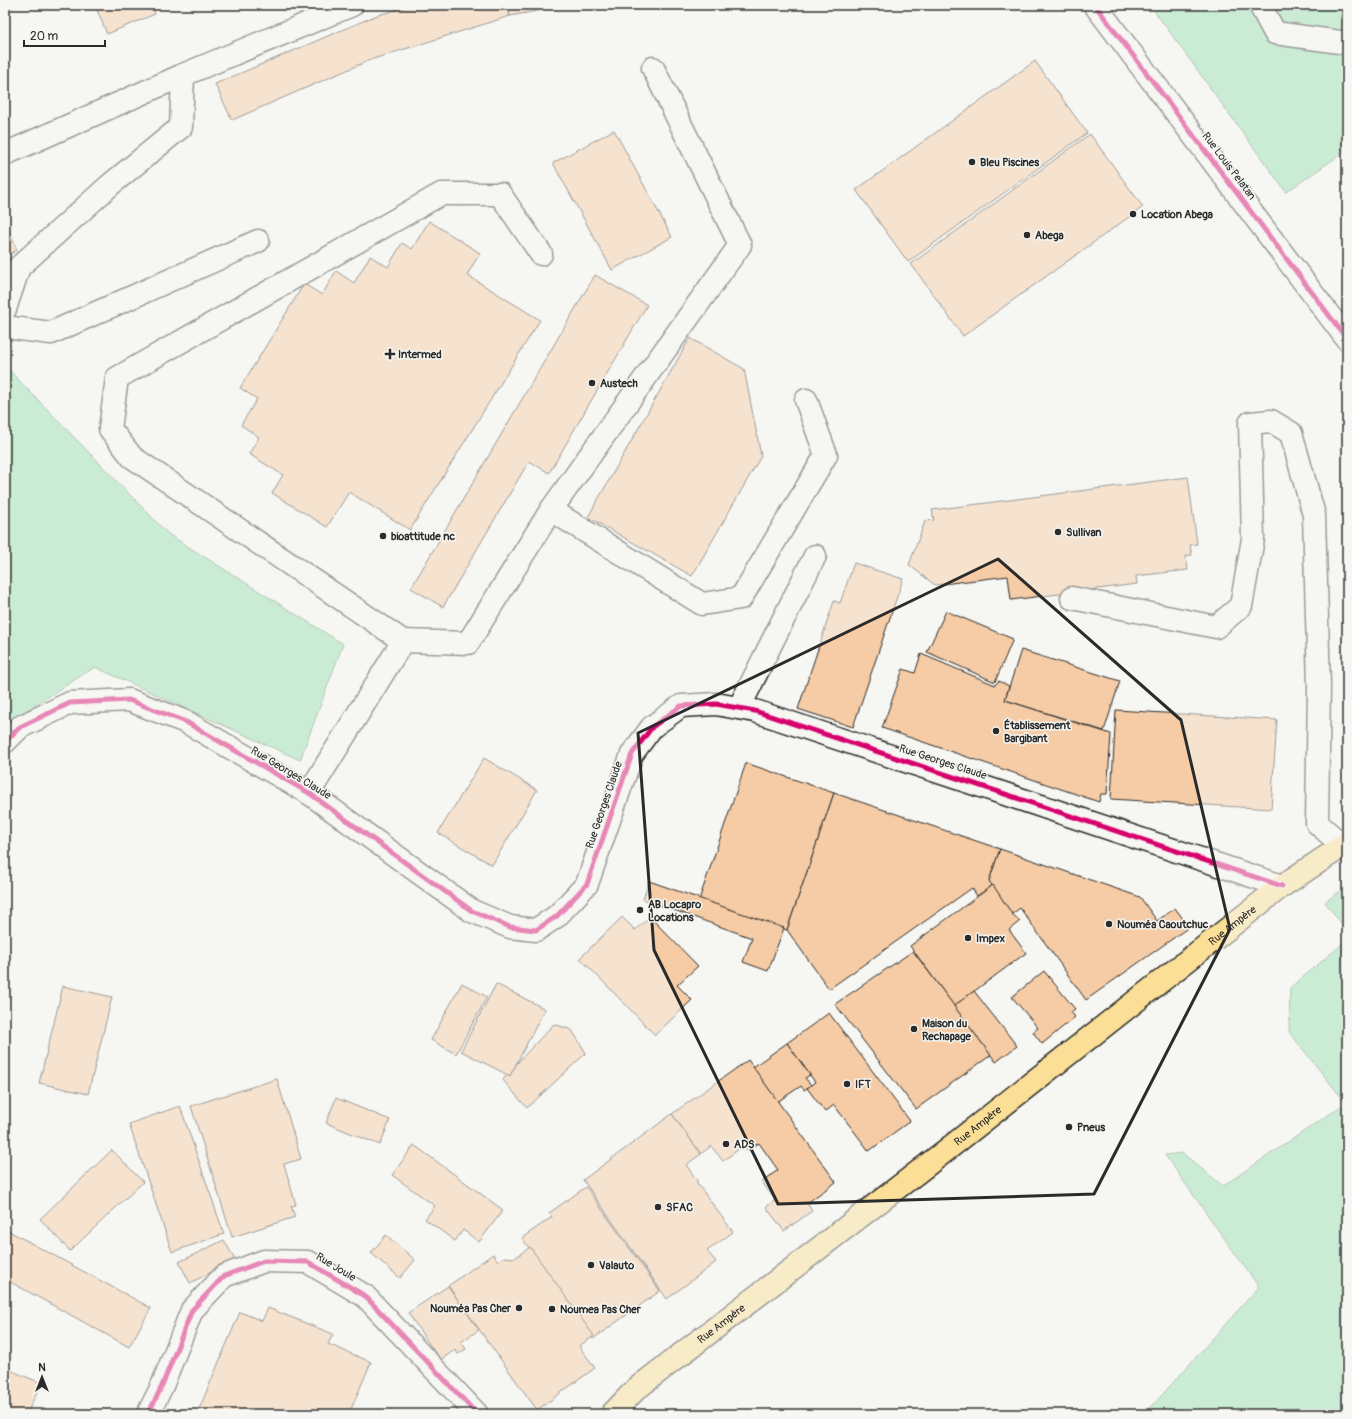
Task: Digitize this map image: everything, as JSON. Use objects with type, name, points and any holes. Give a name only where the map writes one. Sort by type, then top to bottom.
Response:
[{"type":"main road","name":"Rue Ampère","points":[[612,1414],[636,1389],[950,1147],[1282,886],[1345,844]]},
{"type":"street","points":[[5,154],[184,75],[352,5]]},
{"type":"street","name":"Rue Louis Pelatan","points":[[1095,5],[1347,339]]},
{"type":"street","points":[[1260,5],[1275,33],[1347,43]]},
{"type":"street","points":[[541,254],[500,194],[441,194],[117,378],[110,429],[132,457],[403,641],[468,643],[551,510],[740,245],[653,68]]},
{"type":"street","points":[[5,309],[19,266],[110,185],[181,127],[184,75]]},
{"type":"street","points":[[5,327],[51,333],[258,241]]},
{"type":"street","points":[[551,510],[702,604],[741,598],[826,455],[806,400]]},
{"type":"street","points":[[1072,598],[1216,627],[1241,606],[1253,539],[1250,423],[1271,421],[1291,433],[1314,515],[1319,686],[1317,822],[1345,844]]},
{"type":"street","points":[[739,708],[815,556]]},
{"type":"street","points":[[309,793],[403,641]]},
{"type":"street","name":"Rue Georges Claude","points":[[5,742],[20,727],[70,703],[129,700],[186,722],[309,793],[472,911],[510,927],[536,930],[557,916],[587,884],[632,754],[652,728],[681,706],[716,704],[755,710],[1282,886]]},
{"type":"street","name":"Rue Joule","points":[[148,1414],[162,1386],[192,1310],[224,1276],[264,1261],[308,1262],[365,1296],[477,1414]]},
{"type":"highlighted area","points":[[998,559],[1181,720],[1230,929],[1094,1194],[778,1204],[654,950],[638,733]]},
{"type":"green space","points":[[1150,5],[1347,5],[1347,150],[1286,192]]},
{"type":"green space","points":[[5,366],[168,534],[343,644],[300,760],[95,667],[5,724]]},
{"type":"green space","points":[[1347,886],[1347,931],[1325,902]]},
{"type":"green space","points":[[1347,940],[1347,1414],[1145,1414],[1259,1287],[1165,1155],[1182,1153],[1223,1186],[1346,1103],[1289,1032],[1290,988]]},
{"type":"building","points":[[95,5],[152,5],[155,14],[107,34]]},
{"type":"building","points":[[413,5],[506,5],[510,16],[370,60],[232,120],[215,84],[375,16]]},
{"type":"building","points":[[508,5],[569,5],[510,16]]},
{"type":"building","name":"Bleu Piscines","points":[[1035,61],[1087,133],[908,262],[856,190]]},
{"type":"building","points":[[614,130],[672,237],[612,270],[553,163]]},
{"type":"building","name":"Abega","points":[[1090,134],[1143,207],[963,336],[911,264]]},
{"type":"building","name":"Intermed","points":[[429,221],[480,253],[467,275],[540,320],[410,530],[349,492],[327,527],[272,493],[283,475],[249,454],[259,437],[241,425],[257,399],[240,388],[304,284],[322,295],[336,271],[354,283],[370,256],[388,267],[402,243],[412,249]]},
{"type":"building","points":[[5,222],[17,250],[5,257]]},
{"type":"building","points":[[595,275],[647,305],[549,473],[529,461],[443,607],[411,588]]},
{"type":"building","points":[[690,338],[744,369],[761,456],[692,576],[588,517]]},
{"type":"building","name":"Sullivan","points":[[1188,477],[1197,544],[1190,545],[1192,555],[1186,556],[1188,570],[1136,576],[1137,584],[1011,600],[1008,576],[935,585],[909,565],[925,521],[934,520],[932,510]]},
{"type":"building","points":[[854,563],[903,579],[853,727],[798,709],[834,601],[840,603]]},
{"type":"building","points":[[946,611],[1013,639],[995,682],[927,652]]},
{"type":"building","points":[[1021,650],[1120,681],[1104,731],[1005,700]]},
{"type":"building","name":"Établissement Bargibant","points":[[921,654],[995,685],[999,681],[1009,686],[1005,700],[1111,734],[1107,794],[1101,794],[1099,802],[882,728],[903,669],[915,673]]},
{"type":"building","points":[[1116,710],[1277,720],[1271,809],[1111,799]]},
{"type":"building","points":[[484,758],[537,790],[492,865],[438,833]]},
{"type":"building","points":[[746,763],[834,793],[787,930],[699,900]]},
{"type":"building","points":[[834,793],[1000,849],[989,881],[993,885],[977,896],[972,888],[829,989],[787,930]]},
{"type":"building","name":"Nouméa Caoutchuc","points":[[1000,849],[1140,897],[1157,921],[1175,908],[1189,927],[1086,1000],[1020,908],[1012,914],[989,881]]},
{"type":"building","points":[[649,881],[784,928],[768,971],[743,962],[752,938],[643,899]]},
{"type":"building","name":"Impex","points":[[993,885],[1012,914],[1020,921],[1009,930],[1026,953],[954,1006],[910,946]]},
{"type":"building","points":[[622,917],[635,930],[650,917],[698,966],[677,985],[692,1000],[655,1035],[580,958]]},
{"type":"building","name":"Maison du Rechapage","points":[[913,951],[991,1055],[916,1109],[835,1004]]},
{"type":"building","points":[[1044,971],[1075,1009],[1071,1012],[1075,1017],[1042,1044],[1033,1032],[1038,1028],[1012,997]]},
{"type":"building","points":[[462,983],[487,997],[456,1054],[431,1040]]},
{"type":"building","points":[[496,984],[545,1009],[510,1076],[461,1051]]},
{"type":"building","points":[[63,986],[112,997],[88,1094],[39,1083]]},
{"type":"building","points":[[974,991],[1017,1046],[996,1062],[954,1006]]},
{"type":"building","name":"IFT","points":[[829,1013],[910,1121],[869,1151],[834,1105],[825,1112],[807,1088],[815,1082],[787,1043]]},
{"type":"building","points":[[554,1024],[572,1030],[586,1053],[527,1108],[503,1080],[507,1075],[510,1076],[517,1063]]},
{"type":"building","points":[[787,1043],[810,1075],[805,1078],[811,1085],[804,1090],[801,1086],[777,1102],[753,1067]]},
{"type":"building","name":"ADS","points":[[748,1060],[836,1182],[807,1203],[812,1211],[784,1231],[766,1207],[775,1200],[762,1182],[778,1170],[759,1143],[747,1151],[743,1146],[723,1161],[711,1146],[701,1154],[672,1114]]},
{"type":"building","points":[[277,1079],[301,1159],[284,1164],[296,1205],[291,1206],[295,1217],[232,1237],[191,1106]]},
{"type":"building","points":[[336,1098],[390,1120],[380,1145],[326,1123]]},
{"type":"building","points":[[180,1106],[224,1234],[172,1252],[129,1124]]},
{"type":"building","name":"SFAC","points":[[672,1114],[701,1154],[686,1165],[697,1180],[697,1183],[733,1232],[707,1251],[716,1262],[667,1299],[583,1180]]},
{"type":"building","points":[[414,1145],[503,1210],[479,1242],[463,1230],[455,1241],[425,1219],[435,1206],[392,1175]]},
{"type":"building","points":[[112,1150],[143,1182],[70,1251],[40,1219]]},
{"type":"building","name":"Valauto","points":[[586,1187],[660,1291],[593,1339],[522,1238],[552,1217],[549,1213]]},
{"type":"building","points":[[5,1229],[151,1308],[129,1347],[5,1279]]},
{"type":"building","points":[[386,1235],[415,1260],[400,1278],[371,1253]]},
{"type":"building","points":[[224,1240],[235,1260],[190,1283],[179,1262]]},
{"type":"building","name":"Nouméa Pas Cher","points":[[530,1247],[594,1336],[579,1346],[595,1368],[537,1410],[448,1286],[493,1254],[498,1261],[504,1257],[515,1258]]},
{"type":"building","points":[[448,1286],[479,1330],[461,1342],[466,1349],[458,1354],[455,1350],[440,1360],[408,1313]]},
{"type":"building","points":[[268,1308],[333,1334],[328,1344],[371,1362],[349,1414],[197,1414],[240,1312],[262,1321]]},
{"type":"building","points":[[5,1368],[41,1383],[27,1414],[5,1414]]},
{"type":"cycle path","points":[[1095,5],[1347,339]]},
{"type":"cycle path","points":[[5,742],[20,727],[70,703],[129,700],[186,722],[309,793],[472,911],[510,927],[536,930],[557,916],[587,884],[632,754],[652,727],[681,706],[716,704],[755,711],[1282,886]]},
{"type":"cycle path","points":[[148,1414],[162,1386],[192,1310],[224,1276],[264,1261],[308,1262],[365,1296],[477,1414]]},
{"type":"place","name":"Bleu Piscines","points":[[972,162]]},
{"type":"place","name":"Location Abega","points":[[1133,214]]},
{"type":"place","name":"Abega","points":[[1027,235]]},
{"type":"place","name":"Intermed","points":[[390,354]]},
{"type":"place","name":"Austech","points":[[592,383]]},
{"type":"place","name":"Sullivan","points":[[1058,532]]},
{"type":"place","name":"bioattitude nc","points":[[383,536]]},
{"type":"place","name":"Établissement Bargibant","points":[[996,731]]},
{"type":"place","name":"AB Locapro Locations","points":[[640,910]]},
{"type":"place","name":"Nouméa Caoutchuc","points":[[1109,924]]},
{"type":"place","name":"Impex","points":[[968,938]]},
{"type":"place","name":"Maison du Rechapage","points":[[914,1029]]},
{"type":"place","name":"IFT","points":[[847,1084]]},
{"type":"place","name":"Pneus","points":[[1069,1127]]},
{"type":"place","name":"ADS","points":[[726,1144]]},
{"type":"place","name":"SFAC","points":[[658,1207]]},
{"type":"place","name":"Valauto","points":[[591,1265]]},
{"type":"place","name":"Nouméa Pas Cher","points":[[519,1308]]},
{"type":"place","name":"Noumea Pas Cher","points":[[552,1309]]}]
